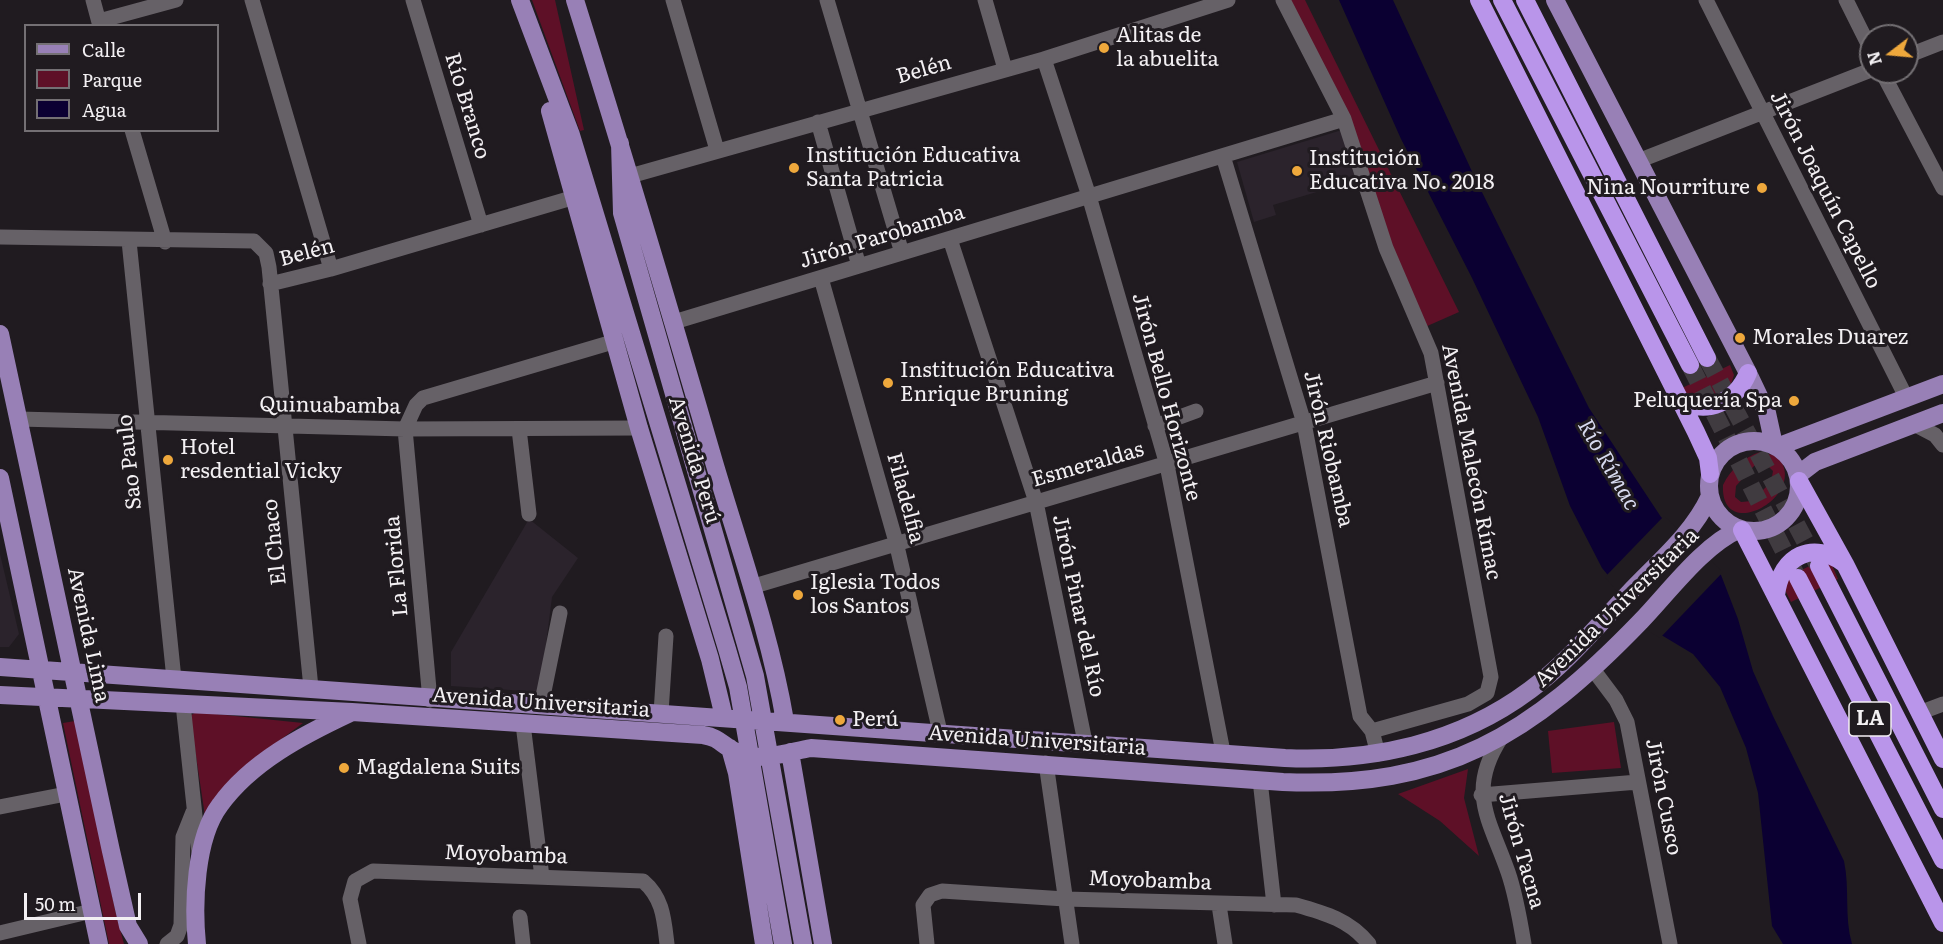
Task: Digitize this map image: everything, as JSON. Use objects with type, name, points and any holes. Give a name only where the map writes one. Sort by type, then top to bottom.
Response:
[{"type":"highway","points":[[1479,0],[1708,458],[1710,474]]},
{"type":"highway","points":[[1502,0],[1690,365]]},
{"type":"highway","points":[[1525,0],[1707,358]]},
{"type":"highway","points":[[1679,399],[1689,406],[1700,407],[1721,403],[1738,391],[1748,373]]},
{"type":"highway","points":[[1798,478],[1845,564],[1943,759]]},
{"type":"highway","points":[[1741,529],[1943,923]]},
{"type":"highway","points":[[1776,595],[1782,571],[1800,555],[1824,552],[1845,564]]},
{"type":"highway","name":"LA","points":[[1819,566],[1943,809]]},
{"type":"highway","name":"LA","points":[[1798,578],[1943,860]]},
{"type":"main road","name":"Avenida Perú","points":[[519,0],[639,428],[710,659],[724,717]]},
{"type":"main road","name":"Avenida Perú","points":[[519,0],[571,135],[728,649],[738,687],[783,944]]},
{"type":"main road","name":"Avenida Perú","points":[[575,0],[674,322],[751,587],[774,670],[785,721]]},
{"type":"main road","points":[[1555,0],[1748,373],[1767,413],[1776,446]]},
{"type":"main road","name":"Avenida Perú","points":[[620,143],[622,213],[756,676],[803,944]]},
{"type":"main road","name":"Avenida Lima","points":[[0,334],[128,926],[139,944]]},
{"type":"main road","points":[[1776,446],[1943,384]]},
{"type":"main road","points":[[1798,478],[1815,462],[1943,413]]},
{"type":"main road","points":[[1763,441],[1776,446],[1791,459],[1798,478],[1796,502],[1784,520],[1764,530],[1741,529],[1721,516],[1710,496],[1710,474],[1721,454],[1740,442],[1763,441]]},
{"type":"main road","points":[[0,478],[99,944]]},
{"type":"main road","name":"Avenida Universitaria","points":[[0,667],[311,688],[430,700],[785,721],[1318,760],[1378,754],[1446,736],[1486,718],[1531,689],[1691,529],[1710,496]]},
{"type":"main road","name":"Avenida Universitaria","points":[[0,695],[352,712],[703,735],[716,737],[740,754],[758,756],[811,748],[1322,784],[1370,780],[1414,772],[1455,760],[1501,738],[1542,711],[1617,645],[1711,549],[1741,529]]},
{"type":"main road","points":[[197,944],[196,893],[200,862],[206,834],[219,806],[253,770],[308,733],[352,712]]},
{"type":"main road","points":[[730,748],[737,773],[764,944]]},
{"type":"main road","points":[[790,752],[823,944]]},
{"type":"street","points":[[93,0],[100,23],[176,0]]},
{"type":"street","points":[[252,0],[332,269]]},
{"type":"street","name":"Río Branco","points":[[413,0],[481,225]]},
{"type":"street","points":[[673,0],[717,150]]},
{"type":"street","points":[[827,0],[902,253]]},
{"type":"street","points":[[985,0],[1005,69]]},
{"type":"street","name":"Belén","points":[[630,176],[1044,58],[1228,0]]},
{"type":"street","name":"Avenida Malecón Rímac","points":[[1283,0],[1344,119],[1386,248],[1431,353],[1491,677],[1487,693],[1468,704],[1372,731]]},
{"type":"street","name":"Jirón Joaquín Capello","points":[[1706,0],[1906,399]]},
{"type":"street","points":[[1846,0],[1859,26]]},
{"type":"street","points":[[1919,51],[1943,42]]},
{"type":"street","name":"Jirón Bello Horizonte","points":[[1044,58],[1089,196],[1167,465],[1223,752]]},
{"type":"street","points":[[1638,161],[1859,75]]},
{"type":"street","points":[[1888,84],[1943,188]]},
{"type":"street","name":"Jirón Parobamba","points":[[674,322],[1344,119]]},
{"type":"street","points":[[818,122],[859,266]]},
{"type":"street","points":[[133,132],[165,242]]},
{"type":"street","name":"Jirón Riobamba","points":[[1223,156],[1304,423],[1360,716],[1372,731],[1378,754]]},
{"type":"street","name":"Belén","points":[[0,237],[254,242],[266,254],[270,284],[332,269],[575,196]]},
{"type":"street","name":"Jirón Pinar del Río","points":[[950,239],[1036,502],[1085,742]]},
{"type":"street","name":"Sao Paulo","points":[[129,241],[174,679]]},
{"type":"street","name":"Filadelfia","points":[[821,278],[896,542],[940,732]]},
{"type":"street","name":"El Chaco","points":[[270,284],[311,688]]},
{"type":"street","points":[[405,429],[416,405],[423,398],[616,341]]},
{"type":"street","name":"Esmeraldas","points":[[751,587],[896,542],[1167,465],[1437,383]]},
{"type":"street","points":[[1155,426],[1196,411]]},
{"type":"street","name":"Quinuabamba","points":[[19,419],[405,429],[639,428]]},
{"type":"street","points":[[1914,424],[1935,435],[1943,445]]},
{"type":"street","name":"La Florida","points":[[405,429],[430,700]]},
{"type":"street","points":[[519,429],[529,514]]},
{"type":"street","points":[[541,706],[560,613]]},
{"type":"street","points":[[661,713],[666,636]]},
{"type":"street","name":"Jirón Cusco","points":[[1592,668],[1616,700],[1627,722],[1670,944]]},
{"type":"street","points":[[183,704],[200,862]]},
{"type":"street","points":[[1919,713],[1943,704]]},
{"type":"street","points":[[523,724],[542,877]]},
{"type":"street","name":"Jirón Tacna","points":[[1501,738],[1486,768],[1481,795],[1489,827],[1514,894],[1524,944]]},
{"type":"street","points":[[1046,764],[1072,944]]},
{"type":"street","points":[[1260,780],[1274,905]]},
{"type":"street","points":[[1481,795],[1638,782]]},
{"type":"street","points":[[0,807],[66,794]]},
{"type":"street","points":[[167,944],[177,936],[182,925],[183,837],[194,809]]},
{"type":"street","name":"Moyobamba","points":[[358,944],[350,899],[355,881],[373,871],[643,881],[654,891],[662,907],[667,944]]},
{"type":"street","name":"Moyobamba","points":[[927,944],[923,905],[930,895],[942,891],[1065,899],[1219,905],[1296,905],[1333,916],[1353,927],[1369,944]]},
{"type":"street","points":[[1219,905],[1225,944]]},
{"type":"street","points":[[0,933],[92,911]]},
{"type":"street","points":[[520,917],[523,944]]},
{"type":"shaded area","name":"Institución Educativa No. 2018","points":[[1342,130],[1357,180],[1273,205],[1276,215],[1254,222],[1237,162]]},
{"type":"shaded area","points":[[529,519],[578,558],[552,597],[540,692],[451,686],[451,652]]},
{"type":"shaded area","points":[[0,554],[19,634],[9,647],[0,647]]},
{"type":"green space","points":[[532,0],[555,0],[584,130],[580,131]]},
{"type":"green space","points":[[1289,0],[1305,0],[1459,312],[1425,327]]},
{"type":"green space","points":[[1730,365],[1734,375],[1730,387],[1712,398],[1694,402],[1682,388]]},
{"type":"green space","points":[[1760,452],[1777,456],[1785,471],[1783,485],[1775,498],[1762,508],[1748,513],[1735,512],[1726,503],[1723,485],[1738,465],[1748,457]],"holes":[[[1765,463],[1773,471],[1771,482],[1752,501],[1741,502],[1735,497],[1736,486],[1754,466]]]},
{"type":"green space","points":[[1820,561],[1832,565],[1838,579],[1791,602],[1785,590],[1789,576]]},
{"type":"green space","points":[[196,712],[303,723],[260,755],[205,816],[190,716]]},
{"type":"green space","points":[[75,721],[124,944],[109,944],[63,723]]},
{"type":"green space","points":[[1614,722],[1621,768],[1552,773],[1548,731]]},
{"type":"green space","points":[[1468,769],[1464,798],[1479,856],[1440,821],[1398,794]]},
{"type":"water","name":"Río Rímac","points":[[1339,0],[1393,0],[1475,178],[1589,408],[1661,517],[1721,575],[1738,619],[1753,671],[1844,861],[1848,923],[1852,944],[1783,944],[1772,926],[1758,793],[1746,748],[1720,687],[1693,654],[1653,630],[1602,568],[1570,506],[1538,417],[1472,278],[1401,139]]},
{"type":"pier","points":[[1664,516],[1723,572],[1660,638],[1650,632],[1605,577]]},
{"type":"tunnel","points":[[1707,358],[1818,565]]},
{"type":"tunnel","points":[[1690,365],[1796,575]]},
{"type":"place","name":"Alitas de la abuelita","points":[[1104,48]]},
{"type":"place","name":"Institución Educativa Santa Patricia","points":[[794,168]]},
{"type":"place","name":"Institución Educativa No. 2018","points":[[1297,171]]},
{"type":"place","name":"Nina Nourriture","points":[[1762,188]]},
{"type":"place","name":"Morales Duarez","points":[[1740,338]]},
{"type":"place","name":"Institución Educativa Enrique Bruning","points":[[888,383]]},
{"type":"place","name":"Peluquería Spa","points":[[1794,401]]},
{"type":"place","name":"Hotel resdential Vicky","points":[[168,460]]},
{"type":"place","name":"Iglesia Todos los Santos","points":[[798,595]]},
{"type":"place","name":"Perú","points":[[840,720]]},
{"type":"place","name":"Magdalena Suits","points":[[344,768]]}]
